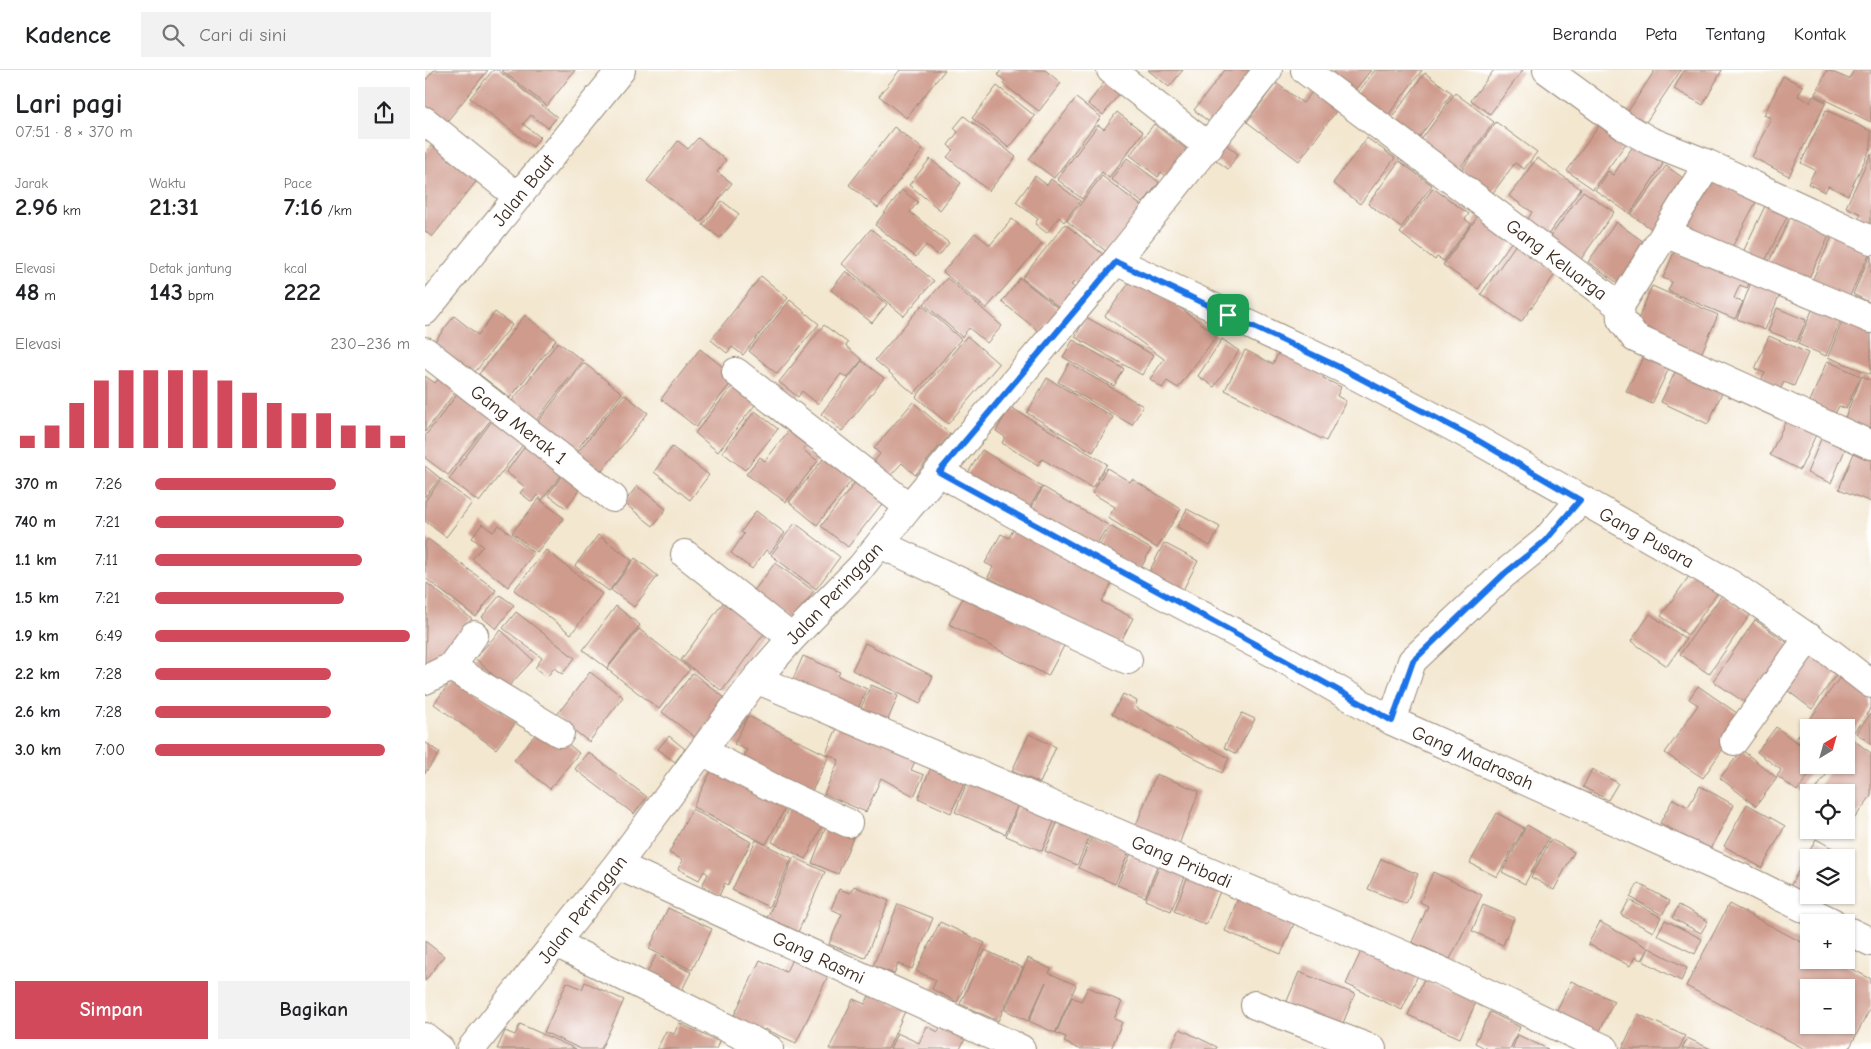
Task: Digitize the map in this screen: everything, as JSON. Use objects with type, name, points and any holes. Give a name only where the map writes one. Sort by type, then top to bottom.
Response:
[{"type":"street","points":[[1111,70],[1209,147]]},
{"type":"street","name":"Jalan Peringgan","points":[[471,1049],[617,865],[756,679],[791,638],[880,544],[909,507],[1116,262],[1209,147],[1268,70]]},
{"type":"street","name":"Gang Keluarga","points":[[1305,70],[1621,306],[1621,319],[1635,338],[1871,445]]},
{"type":"street","points":[[1547,70],[1624,126],[1650,141],[1708,164],[1871,240]]},
{"type":"street","name":"Jalan Baut","points":[[425,311],[518,196],[609,74]]},
{"type":"street","points":[[425,122],[518,196]]},
{"type":"street","points":[[1621,306],[1708,164]]},
{"type":"street","points":[[1665,233],[1871,319]]},
{"type":"street","name":"Gang Pusara","points":[[1116,262],[1350,373],[1472,437],[1580,500],[1733,585],[1809,637],[1871,684]]},
{"type":"street","name":"Gang Merak 1","points":[[425,351],[613,498]]},
{"type":"street","points":[[736,372],[909,507]]},
{"type":"street","name":"Gang Madrasah","points":[[939,472],[1087,554],[1277,655],[1392,721],[1815,914]]},
{"type":"street","points":[[1392,721],[1413,661],[1504,574],[1545,541],[1580,500]]},
{"type":"street","points":[[880,544],[1128,660]]},
{"type":"street","points":[[685,554],[791,638]]},
{"type":"street","points":[[425,680],[451,667],[474,635]]},
{"type":"street","points":[[1734,741],[1809,637]]},
{"type":"street","points":[[451,667],[561,733]]},
{"type":"street","name":"Gang Pribadi","points":[[756,679],[1441,971],[1605,1049]]},
{"type":"street","points":[[703,751],[775,789],[848,823]]},
{"type":"street","name":"Gang Rasmi","points":[[617,865],[1021,1049]]},
{"type":"street","points":[[1855,934],[1871,942]]},
{"type":"street","points":[[556,943],[769,1049]]},
{"type":"street","points":[[1255,1005],[1372,1049]]},
{"type":"street","points":[[425,1037],[440,1049]]},
{"type":"building","points":[[434,70],[488,70],[445,124],[425,108],[425,81]]},
{"type":"building","points":[[493,70],[498,70],[557,117],[548,128],[531,115],[523,124],[540,137],[533,147],[470,98]]},
{"type":"building","points":[[501,70],[575,70],[547,106]]},
{"type":"building","points":[[900,70],[945,70],[906,118],[879,96]]},
{"type":"building","points":[[1001,70],[1045,70],[1061,83],[1039,111],[1003,84],[1005,81],[998,75]]},
{"type":"building","points":[[1148,70],[1183,70],[1169,87]]},
{"type":"building","points":[[1225,70],[1256,70],[1213,125],[1194,110]]},
{"type":"building","points":[[1336,70],[1371,70],[1352,94],[1330,77]]},
{"type":"building","points":[[1375,70],[1422,70],[1386,118],[1356,95]]},
{"type":"building","points":[[1494,70],[1523,70],[1490,114],[1471,100]]},
{"type":"building","points":[[1655,70],[1681,70],[1642,128],[1625,116]]},
{"type":"building","points":[[1684,70],[1722,70],[1703,105],[1674,89]]},
{"type":"building","points":[[1827,70],[1849,79],[1854,70],[1871,70],[1871,122],[1815,95]]},
{"type":"building","points":[[1425,73],[1452,93],[1415,143],[1388,123]]},
{"type":"building","points":[[1783,76],[1803,86],[1798,96],[1810,102],[1813,96],[1826,102],[1789,176],[1752,157],[1771,118],[1764,115]]},
{"type":"building","points":[[1105,81],[1120,93],[1103,115],[1088,104]]},
{"type":"building","points":[[1276,83],[1303,103],[1313,91],[1337,110],[1299,161],[1247,122]]},
{"type":"building","points":[[997,86],[1035,116],[1009,148],[972,118]]},
{"type":"building","points":[[1455,93],[1494,122],[1457,172],[1419,143]]},
{"type":"building","points":[[1076,98],[1101,117],[1054,178],[1029,159]]},
{"type":"building","points":[[1826,110],[1871,131],[1871,147],[1848,195],[1828,186],[1825,192],[1808,184],[1815,170],[1801,163]]},
{"type":"building","points":[[1117,112],[1143,132],[1109,178],[1102,172],[1082,199],[1057,179],[1098,125],[1104,129]]},
{"type":"building","points":[[964,116],[1016,157],[989,191],[947,157],[953,150],[948,145],[958,132],[954,128]]},
{"type":"building","points":[[1603,120],[1630,138],[1593,189],[1567,171]]},
{"type":"building","points":[[1496,122],[1537,152],[1524,169],[1515,163],[1492,194],[1461,170]]},
{"type":"building","points":[[1154,124],[1191,153],[1170,179],[1161,172],[1158,177],[1130,155]]},
{"type":"building","points":[[894,127],[923,149],[878,208],[849,185]]},
{"type":"building","points":[[698,138],[726,160],[717,172],[732,183],[701,222],[647,181],[678,141],[688,149]]},
{"type":"building","points":[[1367,138],[1395,158],[1360,204],[1333,183]]},
{"type":"building","points":[[434,142],[479,178],[432,237],[425,231],[425,154]]},
{"type":"building","points":[[1223,142],[1238,154],[1228,169],[1212,157]]},
{"type":"building","points":[[1634,145],[1663,164],[1630,214],[1595,190],[1608,171],[1613,175]]},
{"type":"building","points":[[1871,153],[1871,231],[1856,223],[1861,214],[1846,207]]},
{"type":"building","points":[[1127,158],[1159,182],[1143,203],[1111,179]]},
{"type":"building","points":[[1537,158],[1581,189],[1547,236],[1527,221],[1532,212],[1509,196]]},
{"type":"building","points":[[930,159],[961,183],[940,210],[909,185]]},
{"type":"building","points":[[1399,161],[1432,185],[1401,228],[1368,204]]},
{"type":"building","points":[[1666,166],[1692,184],[1658,233],[1631,215]]},
{"type":"building","points":[[1035,176],[1047,185],[1051,179],[1080,201],[1064,222],[1059,217],[1047,233],[1035,224],[1038,219],[1016,202]]},
{"type":"building","points":[[1102,176],[1143,207],[1107,252],[1067,221]]},
{"type":"building","points":[[1708,177],[1756,202],[1731,249],[1683,224]]},
{"type":"building","points":[[1433,188],[1469,214],[1465,219],[1471,224],[1444,261],[1437,257],[1435,260],[1400,233]]},
{"type":"building","points":[[902,190],[918,202],[910,212],[949,243],[939,256],[926,245],[916,257],[875,225]]},
{"type":"building","points":[[1583,191],[1614,212],[1581,259],[1550,237]]},
{"type":"building","points":[[722,201],[739,214],[720,238],[703,225]]},
{"type":"building","points":[[1766,204],[1788,215],[1764,263],[1743,252]]},
{"type":"building","points":[[1791,215],[1830,234],[1807,282],[1768,264]]},
{"type":"building","points":[[1478,216],[1512,241],[1478,289],[1443,265]]},
{"type":"building","points":[[1012,219],[1042,244],[986,309],[943,272],[975,233],[990,245]]},
{"type":"building","points":[[1616,222],[1651,247],[1622,286],[1588,262]]},
{"type":"building","points":[[1065,224],[1105,256],[1081,287],[1074,282],[1071,285],[1081,292],[1065,312],[1022,278]]},
{"type":"building","points":[[871,229],[934,281],[904,316],[842,264]]},
{"type":"building","points":[[1833,234],[1870,252],[1848,300],[1811,283]]},
{"type":"building","points":[[1516,244],[1556,273],[1521,322],[1481,294]]},
{"type":"building","points":[[1674,252],[1754,272],[1747,288],[1740,285],[1734,298],[1743,302],[1735,319],[1668,291],[1672,282],[1663,278]]},
{"type":"building","points":[[1871,253],[1871,303],[1853,294]]},
{"type":"building","points":[[846,271],[887,304],[872,323],[831,290]]},
{"type":"building","points":[[1135,275],[1217,335],[1178,388],[1167,381],[1162,388],[1150,379],[1164,359],[1105,316]]},
{"type":"building","points":[[1754,275],[1783,286],[1765,330],[1737,319]]},
{"type":"building","points":[[761,276],[788,298],[743,355],[732,347],[727,353],[711,340]]},
{"type":"building","points":[[947,278],[1002,326],[987,343],[969,328],[962,337],[924,304]]},
{"type":"building","points":[[1020,278],[1059,309],[1041,333],[1002,302]]},
{"type":"building","points":[[1652,286],[1718,315],[1700,357],[1634,329]]},
{"type":"building","points":[[790,300],[819,324],[777,374],[749,351]]},
{"type":"building","points":[[1815,303],[1843,314],[1826,356],[1798,344]]},
{"type":"building","points":[[922,305],[961,339],[914,394],[875,360]]},
{"type":"building","points":[[1777,308],[1806,320],[1797,342],[1768,331]]},
{"type":"building","points":[[495,312],[512,325],[472,376],[432,345],[454,316],[478,335]]},
{"type":"building","points":[[525,315],[556,340],[510,398],[479,374]]},
{"type":"building","points":[[1086,317],[1153,355],[1142,375],[1075,337]]},
{"type":"building","points":[[1843,319],[1871,331],[1871,374],[1828,357]]},
{"type":"building","points":[[824,325],[848,343],[846,346],[862,360],[847,378],[841,374],[818,404],[802,391],[798,397],[779,382]]},
{"type":"building","points":[[967,336],[999,364],[948,424],[916,397]]},
{"type":"building","points":[[1769,336],[1808,353],[1794,386],[1784,382],[1780,390],[1761,381],[1765,373],[1755,369]]},
{"type":"building","points":[[1222,339],[1239,351],[1214,387],[1198,376]]},
{"type":"building","points":[[1073,340],[1124,369],[1114,386],[1063,357]]},
{"type":"building","points":[[558,342],[583,361],[532,425],[508,406]]},
{"type":"building","points":[[1281,347],[1328,369],[1323,378],[1341,387],[1337,396],[1346,401],[1326,441],[1225,390],[1245,350],[1273,364]]},
{"type":"building","points":[[700,349],[736,377],[696,427],[661,399]]},
{"type":"building","points":[[1646,352],[1671,364],[1652,404],[1626,391]]},
{"type":"building","points":[[862,361],[884,378],[842,431],[821,414]]},
{"type":"building","points":[[1827,361],[1861,376],[1846,409],[1839,406],[1834,416],[1809,404]]},
{"type":"building","points":[[584,363],[622,393],[571,457],[533,427]]},
{"type":"building","points":[[1069,363],[1143,406],[1132,425],[1058,382]]},
{"type":"building","points":[[1678,366],[1724,388],[1708,424],[1661,402]]},
{"type":"building","points":[[445,371],[462,383],[425,432],[425,376],[435,383]]},
{"type":"building","points":[[1862,376],[1871,380],[1871,424],[1868,431],[1844,420]]},
{"type":"building","points":[[1047,378],[1113,417],[1093,452],[1027,413]]},
{"type":"building","points":[[735,383],[758,401],[718,452],[695,433]]},
{"type":"building","points":[[462,388],[496,413],[448,475],[425,458],[425,436]]},
{"type":"building","points":[[624,394],[648,413],[598,476],[574,457]]},
{"type":"building","points":[[913,402],[950,434],[915,475],[902,463],[887,479],[871,465],[880,454],[874,448]]},
{"type":"building","points":[[1010,407],[1107,464],[1092,488],[1042,459],[1038,465],[1002,443],[1005,437],[996,431]]},
{"type":"building","points":[[755,411],[778,429],[745,470],[722,452]]},
{"type":"building","points":[[497,414],[528,438],[479,502],[449,479]]},
{"type":"building","points":[[1788,416],[1818,430],[1800,470],[1770,455]]},
{"type":"building","points":[[790,429],[808,443],[803,450],[818,461],[786,502],[746,474],[760,457],[765,461]]},
{"type":"building","points":[[1823,434],[1847,445],[1831,483],[1807,473]]},
{"type":"building","points":[[529,441],[566,469],[542,500],[537,495],[532,502],[520,493],[525,487],[506,472]]},
{"type":"building","points":[[672,447],[709,475],[690,500],[654,472]]},
{"type":"building","points":[[982,450],[1042,487],[1026,513],[966,476]]},
{"type":"building","points":[[1854,453],[1871,460],[1871,502],[1839,489]]},
{"type":"building","points":[[827,454],[855,476],[817,525],[789,502]]},
{"type":"building","points":[[425,466],[440,478],[425,497]]},
{"type":"building","points":[[1107,468],[1130,482],[1132,479],[1181,509],[1157,548],[1108,518],[1115,507],[1092,493]]},
{"type":"building","points":[[567,469],[585,482],[566,508],[548,495]]},
{"type":"building","points":[[861,475],[888,496],[848,547],[821,526]]},
{"type":"building","points":[[441,479],[472,503],[446,537],[425,521],[425,501]]},
{"type":"building","points":[[637,486],[666,509],[653,526],[624,503]]},
{"type":"building","points":[[1043,487],[1108,525],[1092,553],[1027,516]]},
{"type":"building","points":[[539,499],[564,518],[537,552],[512,533]]},
{"type":"building","points":[[1187,509],[1220,527],[1210,546],[1177,527]]},
{"type":"building","points":[[756,511],[785,533],[770,553],[766,550],[752,569],[731,553],[744,534],[741,532]]},
{"type":"building","points":[[1017,521],[1117,573],[1102,602],[1133,618],[1119,645],[988,577],[993,567],[985,563],[1001,534],[1009,538]]},
{"type":"building","points":[[795,523],[840,557],[816,589],[771,555]]},
{"type":"building","points":[[482,524],[493,532],[499,525],[534,553],[508,587],[472,559],[483,546],[472,538]]},
{"type":"building","points":[[1110,526],[1151,549],[1140,570],[1098,548]]},
{"type":"building","points":[[598,535],[632,560],[609,591],[575,566]]},
{"type":"building","points":[[428,539],[496,590],[476,617],[425,578],[425,543]]},
{"type":"building","points":[[1164,543],[1198,561],[1183,590],[1149,572]]},
{"type":"building","points":[[546,550],[602,594],[571,634],[514,590]]},
{"type":"building","points":[[635,558],[658,576],[634,607],[611,590]]},
{"type":"building","points":[[775,563],[814,591],[791,621],[753,592]]},
{"type":"building","points":[[1692,572],[1719,591],[1688,635],[1661,616]]},
{"type":"building","points":[[427,583],[472,619],[434,668],[425,670]]},
{"type":"building","points":[[966,592],[1065,644],[1048,676],[949,624]]},
{"type":"building","points":[[500,595],[514,605],[496,629],[482,617]]},
{"type":"building","points":[[1722,595],[1750,615],[1709,674],[1680,654]]},
{"type":"building","points":[[728,596],[769,627],[722,691],[681,660]]},
{"type":"building","points":[[616,606],[640,625],[607,668],[583,650]]},
{"type":"building","points":[[516,612],[575,658],[562,674],[554,668],[547,677],[535,668],[542,658],[503,628]]},
{"type":"building","points":[[1650,614],[1686,639],[1667,666],[1631,641]]},
{"type":"building","points":[[1755,620],[1792,646],[1750,706],[1713,681]]},
{"type":"building","points":[[639,629],[690,669],[659,709],[607,669]]},
{"type":"building","points":[[501,630],[533,660],[507,688],[475,658]]},
{"type":"building","points":[[865,643],[933,676],[920,704],[852,670]]},
{"type":"building","points":[[1806,649],[1838,672],[1812,709],[1780,685]]},
{"type":"building","points":[[803,656],[840,672],[838,676],[867,689],[854,717],[789,688]]},
{"type":"building","points":[[590,672],[623,697],[589,742],[556,716]]},
{"type":"building","points":[[693,673],[730,702],[700,741],[662,712]]},
{"type":"building","points":[[1843,673],[1871,693],[1871,708],[1855,730],[1855,719],[1810,719]]},
{"type":"building","points":[[454,677],[516,722],[496,749],[434,704]]},
{"type":"building","points":[[871,685],[898,696],[884,729],[857,717]]},
{"type":"building","points":[[1698,686],[1744,718],[1703,778],[1665,753],[1698,705],[1689,699]]},
{"type":"building","points":[[1123,694],[1137,701],[1135,707],[1229,758],[1222,773],[1112,714]]},
{"type":"building","points":[[1242,713],[1255,719],[1236,754],[1224,747]]},
{"type":"building","points":[[1871,713],[1871,744],[1856,733]]},
{"type":"building","points":[[748,716],[829,756],[809,797],[741,764],[747,750],[734,744]]},
{"type":"building","points":[[840,721],[917,757],[911,770],[924,775],[914,796],[881,778],[866,812],[824,794],[839,760],[826,753]]},
{"type":"building","points":[[1776,727],[1800,745],[1800,774],[1809,774],[1802,784],[1800,784],[1797,791],[1777,776],[1781,770],[1757,752]]},
{"type":"building","points":[[539,730],[557,735],[579,753],[550,789],[514,760]]},
{"type":"building","points":[[1800,733],[1800,744],[1795,740]]},
{"type":"building","points":[[1029,734],[1056,747],[1040,783],[1012,771]]},
{"type":"building","points":[[669,736],[685,749],[675,762],[658,749]]},
{"type":"building","points":[[1855,741],[1871,753],[1871,796],[1855,818],[1855,784],[1820,784],[1827,774],[1855,774]]},
{"type":"building","points":[[425,742],[440,753],[425,773]]},
{"type":"building","points":[[1742,750],[1777,778],[1756,806],[1720,778]]},
{"type":"building","points":[[588,752],[647,797],[634,814],[575,769]]},
{"type":"building","points":[[714,765],[788,803],[766,844],[693,807]]},
{"type":"building","points":[[932,765],[966,780],[951,813],[918,798]]},
{"type":"building","points":[[1592,769],[1618,783],[1608,800],[1583,787]]},
{"type":"building","points":[[1156,774],[1199,791],[1177,850],[1133,833]]},
{"type":"building","points":[[968,780],[1019,802],[1005,834],[955,812]]},
{"type":"building","points":[[1700,786],[1734,805],[1708,853],[1673,834],[1675,831],[1660,823],[1673,799],[1688,807]]},
{"type":"building","points":[[1020,802],[1056,817],[1042,851],[1006,836]]},
{"type":"building","points":[[1747,804],[1785,826],[1762,868],[1724,846]]},
{"type":"building","points":[[790,805],[824,821],[806,859],[772,842]]},
{"type":"building","points":[[692,809],[751,842],[728,885],[725,883],[719,896],[702,886],[708,874],[704,871],[699,880],[678,869],[683,860],[669,853]]},
{"type":"building","points":[[1497,813],[1524,828],[1497,877],[1470,863]]},
{"type":"building","points":[[1059,819],[1091,833],[1077,865],[1045,851]]},
{"type":"building","points":[[827,824],[854,835],[838,874],[812,863]]},
{"type":"building","points":[[1527,825],[1549,838],[1525,884],[1502,872]]},
{"type":"building","points":[[1093,834],[1130,850],[1115,884],[1078,868]]},
{"type":"building","points":[[1551,839],[1574,852],[1554,890],[1531,877]]},
{"type":"building","points":[[1816,839],[1834,849],[1811,849]]},
{"type":"building","points":[[756,840],[792,858],[769,907],[732,890]]},
{"type":"building","points":[[1132,851],[1159,862],[1145,897],[1117,885]]},
{"type":"building","points":[[794,857],[825,872],[798,932],[767,918]]},
{"type":"building","points":[[1381,859],[1418,874],[1406,904],[1368,889]]},
{"type":"building","points":[[1161,863],[1186,874],[1171,911],[1145,900]]},
{"type":"building","points":[[1800,868],[1800,896],[1788,890]]},
{"type":"building","points":[[1433,872],[1482,895],[1450,959],[1412,942],[1428,906],[1420,902]]},
{"type":"building","points":[[1188,876],[1221,889],[1206,925],[1174,911]]},
{"type":"building","points":[[1638,883],[1670,901],[1662,915],[1630,897]]},
{"type":"building","points":[[854,886],[889,901],[865,958],[829,944],[842,914],[831,909],[839,889],[850,893]]},
{"type":"building","points":[[1239,896],[1296,919],[1281,954],[1225,931]]},
{"type":"building","points":[[1629,900],[1661,917],[1653,932],[1621,915]]},
{"type":"building","points":[[898,904],[933,918],[912,969],[898,964],[894,974],[873,966]]},
{"type":"building","points":[[1729,904],[1800,941],[1800,969],[1852,969],[1871,979],[1871,1007],[1849,1049],[1805,1049],[1686,986]]},
{"type":"building","points":[[1483,905],[1514,918],[1503,945],[1472,931]]},
{"type":"building","points":[[1679,905],[1708,921],[1701,933],[1672,918]]},
{"type":"building","points":[[668,908],[712,929],[692,970],[649,949]]},
{"type":"building","points":[[1665,920],[1702,939],[1695,954],[1657,935]]},
{"type":"building","points":[[940,922],[985,943],[957,1002],[932,989],[936,980],[916,971]]},
{"type":"building","points":[[1600,922],[1648,948],[1641,960],[1635,957],[1630,966],[1588,944]]},
{"type":"building","points":[[425,941],[444,956],[425,981]]},
{"type":"building","points":[[1649,948],[1687,968],[1681,981],[1643,961]]},
{"type":"building","points":[[1362,949],[1418,975],[1402,1010],[1346,984]]},
{"type":"building","points":[[985,950],[1023,968],[998,1021],[960,1004]]},
{"type":"building","points":[[656,955],[691,972],[680,994],[645,977]]},
{"type":"building","points":[[1028,958],[1051,969],[1049,973],[1076,985],[1055,1033],[1029,1021],[1046,982],[1028,1021],[1005,1010]]},
{"type":"building","points":[[792,959],[828,976],[796,1043],[765,1029],[762,1034],[732,1020],[760,960],[786,972]]},
{"type":"building","points":[[1299,972],[1355,994],[1339,1033],[1285,1006]]},
{"type":"building","points":[[1424,979],[1476,1002],[1460,1038],[1408,1015]]},
{"type":"building","points":[[1571,981],[1614,1001],[1597,1037],[1554,1016]]},
{"type":"building","points":[[567,982],[582,989],[585,982],[624,1000],[601,1049],[581,1049],[544,1032]]},
{"type":"building","points":[[1088,987],[1122,1002],[1114,1019],[1122,1022],[1111,1049],[1079,1049],[1064,1042],[1066,1037],[1056,1033],[1072,997],[1081,1001]]},
{"type":"building","points":[[871,992],[906,1009],[888,1049],[829,1049],[853,999],[865,1004]]},
{"type":"building","points":[[1490,1012],[1520,1027],[1510,1049],[1487,1049],[1475,1043]]},
{"type":"building","points":[[1638,1014],[1685,1036],[1679,1049],[1622,1049]]},
{"type":"building","points":[[679,1023],[719,1042],[716,1049],[657,1049],[666,1031],[674,1034]]},
{"type":"building","points":[[520,1024],[576,1049],[497,1049],[505,1031],[515,1035]]},
{"type":"building","points":[[927,1026],[938,1032],[941,1026],[966,1037],[960,1049],[890,1049],[897,1033],[919,1043]]},
{"type":"building","points":[[1180,1029],[1217,1047],[1216,1049],[1170,1049]]},
{"type":"building","points":[[1518,1035],[1548,1049],[1512,1049]]},
{"type":"building","points":[[1687,1038],[1711,1049],[1682,1049]]},
{"type":"route","points":[[1116,262],[1228,315],[1341,368],[1472,437],[1580,500],[1545,541],[1504,574],[1413,661],[1392,721],[1277,655],[1087,554],[939,472],[1116,262]]}]
